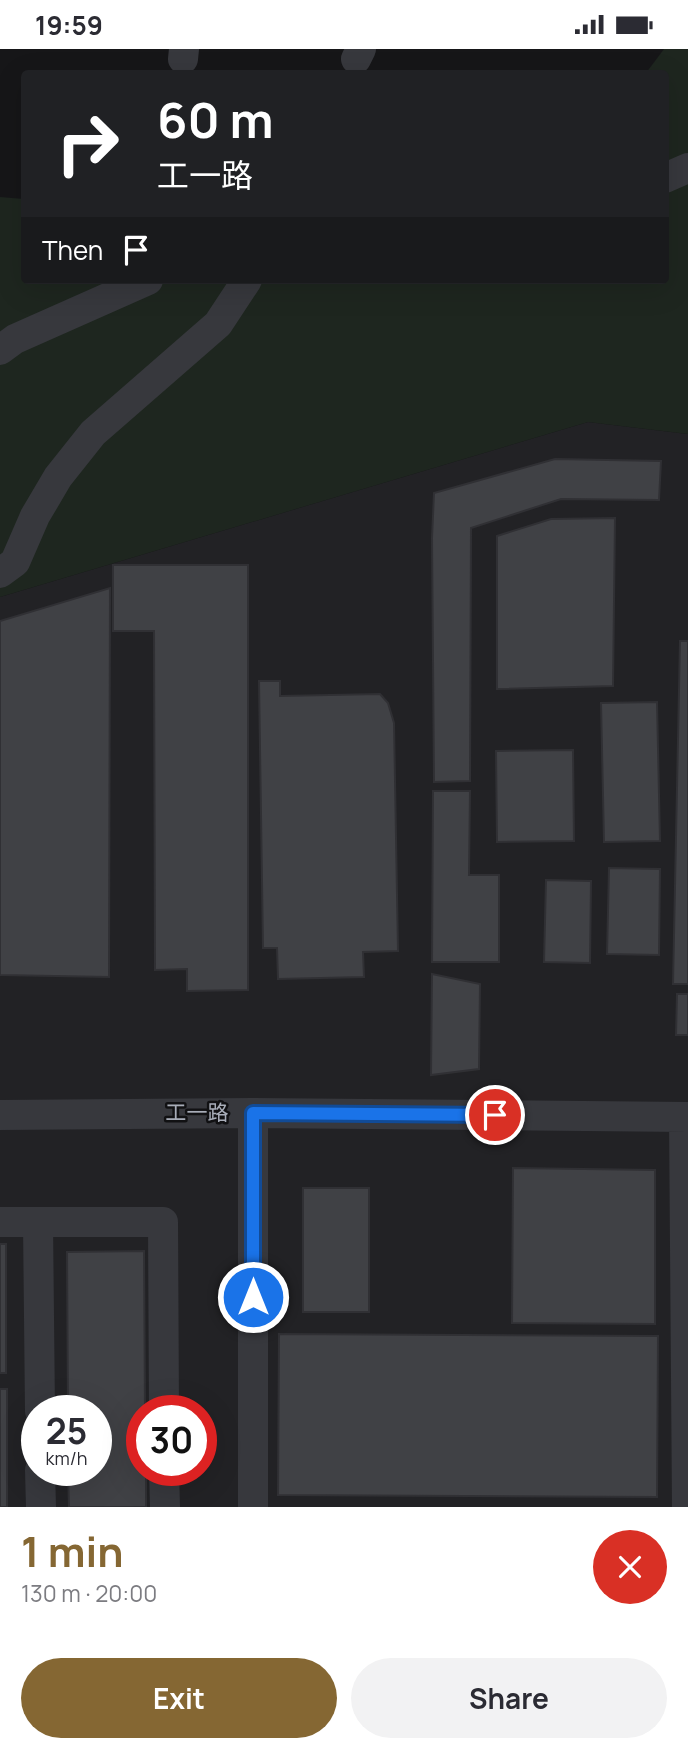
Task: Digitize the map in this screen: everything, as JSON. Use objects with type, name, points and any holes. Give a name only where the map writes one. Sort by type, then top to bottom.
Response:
[{"type":"street","points":[[669,176],[688,168]]},
{"type":"street","points":[[0,350],[15,339],[139,284]]},
{"type":"street","points":[[0,573],[15,562],[35,516],[58,477],[93,433],[218,324],[244,284]]},
{"type":"street","points":[[253,1113],[253,1507]]},
{"type":"street","name":"工一路","points":[[0,1115],[253,1113],[686,1117]]},
{"type":"street","points":[[686,1117],[687,1507]]},
{"type":"street","points":[[0,1222],[163,1223],[164,1395]]},
{"type":"street","points":[[38,1223],[40,1395]]},
{"type":"street","points":[[40,1486],[41,1507]]},
{"type":"street","points":[[164,1486],[164,1507]]},
{"type":"shaded area","points":[[664,49],[688,49],[688,434],[588,422],[0,597],[0,197],[21,199],[21,284],[669,284],[669,70],[648,70]]},
{"type":"shaded area","points":[[588,422],[688,434],[688,1507],[0,1507],[0,597]]},
{"type":"building","points":[[555,459],[661,461],[659,500],[561,499],[471,528],[470,781],[434,782],[434,493]]},
{"type":"building","points":[[615,518],[613,686],[497,689],[497,536],[551,519]]},
{"type":"building","points":[[113,565],[248,565],[248,990],[187,991],[187,969],[155,970],[154,631],[113,631]]},
{"type":"building","points":[[110,588],[109,977],[0,975],[0,621]]},
{"type":"building","points":[[680,641],[688,641],[688,984],[673,984]]},
{"type":"building","points":[[259,681],[280,681],[280,696],[380,694],[388,703],[394,723],[398,951],[363,952],[364,977],[278,979],[277,948],[263,948]]},
{"type":"building","points":[[657,702],[660,841],[604,842],[601,703]]},
{"type":"building","points":[[573,750],[574,841],[497,842],[496,751]]},
{"type":"building","points":[[433,791],[470,791],[469,875],[499,875],[499,962],[432,962]]},
{"type":"building","points":[[609,868],[660,869],[659,955],[607,954]]},
{"type":"building","points":[[546,880],[591,881],[590,963],[544,962]]},
{"type":"building","points":[[432,974],[480,984],[479,1069],[431,1075]]},
{"type":"building","points":[[677,994],[688,994],[688,1035],[676,1035]]},
{"type":"building","points":[[513,1168],[655,1170],[655,1324],[512,1323]]},
{"type":"building","points":[[303,1188],[369,1188],[369,1312],[303,1312]]},
{"type":"building","points":[[0,1244],[6,1244],[6,1373],[0,1373]]},
{"type":"building","points":[[144,1251],[145,1395],[126,1395],[126,1486],[146,1486],[146,1507],[69,1507],[68,1486],[112,1486],[112,1395],[68,1395],[67,1252]]},
{"type":"building","points":[[279,1334],[658,1336],[657,1497],[278,1495]]},
{"type":"building","points":[[0,1389],[7,1389],[7,1507],[0,1507]]},
{"type":"route","points":[[253,1297],[253,1113],[495,1115]]}]
